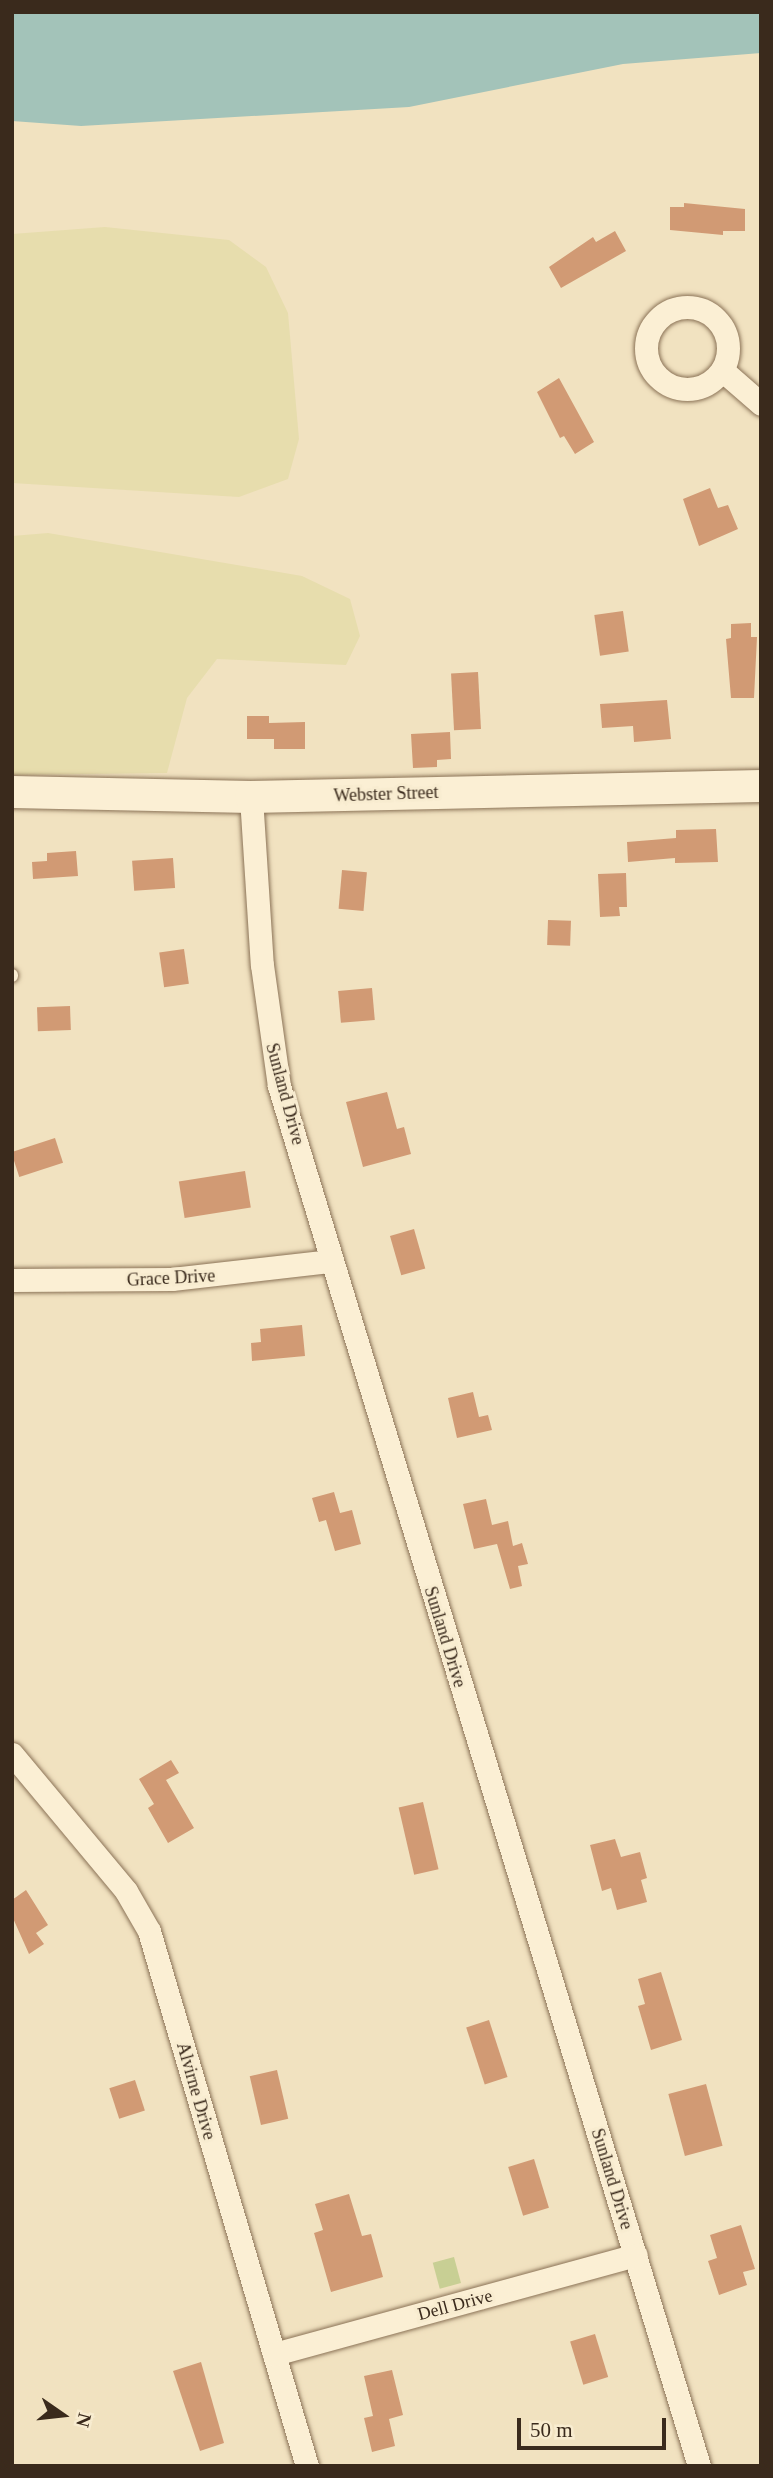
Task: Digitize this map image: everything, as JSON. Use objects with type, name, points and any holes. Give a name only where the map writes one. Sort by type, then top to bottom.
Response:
[{"type":"main road","name":"Webster Street","points":[[12,792],[251,797],[761,786]]},
{"type":"street","points":[[722,370],[761,404]]},
{"type":"street","name":"Sunland Drive","points":[[251,797],[268,1032],[330,1261],[699,2466]]},
{"type":"street","name":"Grace Drive","points":[[12,1280],[172,1279],[330,1261]]},
{"type":"street","name":"Alvirne Drive","points":[[12,1754],[98,1855],[149,1931],[307,2466]]},
{"type":"street","name":"Dell Drive","points":[[274,2354],[635,2255]]},
{"type":"shaded area","points":[[105,227],[229,240],[266,267],[288,313],[299,439],[288,479],[239,497],[12,483],[12,234]]},
{"type":"shaded area","points":[[48,533],[302,576],[350,599],[360,636],[346,665],[217,659],[187,698],[167,773],[12,775],[12,536]]},
{"type":"green space","points":[[454,2257],[461,2283],[440,2289],[433,2263]]},
{"type":"water","points":[[12,12],[761,12],[761,53],[623,64],[409,107],[81,126],[12,121]]},
{"type":"building","points":[[684,203],[745,209],[745,231],[723,231],[723,235],[670,230],[670,207],[684,207]]},
{"type":"building","points":[[615,231],[626,251],[561,288],[549,267],[593,237],[596,242]]},
{"type":"building","points":[[559,378],[594,442],[575,454],[564,436],[560,438],[537,392]]},
{"type":"building","points":[[710,488],[718,508],[728,505],[738,529],[699,546],[683,499]]},
{"type":"building","points":[[623,611],[629,652],[600,656],[594,615]]},
{"type":"building","points":[[751,623],[751,637],[757,637],[754,698],[731,698],[726,639],[731,638],[731,624]]},
{"type":"building","points":[[478,672],[481,729],[454,730],[451,673]]},
{"type":"building","points":[[667,700],[671,739],[634,742],[633,726],[602,728],[600,704]]},
{"type":"building","points":[[247,716],[269,716],[269,723],[305,722],[305,749],[274,749],[274,739],[247,739]]},
{"type":"building","points":[[450,732],[451,759],[437,760],[437,767],[413,768],[411,734]]},
{"type":"building","points":[[716,829],[718,862],[675,863],[675,858],[628,862],[627,842],[676,838],[676,830]]},
{"type":"building","points":[[76,851],[78,876],[33,879],[32,862],[47,861],[47,853]]},
{"type":"building","points":[[173,858],[175,888],[134,891],[132,861]]},
{"type":"building","points":[[342,870],[367,872],[364,911],[339,909]]},
{"type":"building","points":[[626,873],[627,907],[619,907],[620,916],[600,917],[598,874]]},
{"type":"building","points":[[548,920],[571,921],[570,946],[547,945]]},
{"type":"building","points":[[184,949],[189,984],[164,987],[159,952]]},
{"type":"building","points":[[372,988],[375,1020],[341,1023],[338,991]]},
{"type":"building","points":[[70,1006],[71,1030],[38,1031],[37,1007]]},
{"type":"building","points":[[387,1092],[397,1129],[404,1127],[411,1154],[363,1167],[346,1102]]},
{"type":"building","points":[[55,1138],[63,1163],[19,1177],[12,1152]]},
{"type":"building","points":[[245,1171],[251,1208],[185,1218],[179,1181]]},
{"type":"building","points":[[414,1229],[425,1268],[401,1275],[390,1236]]},
{"type":"building","points":[[302,1325],[305,1356],[252,1361],[251,1343],[261,1342],[260,1329]]},
{"type":"building","points":[[473,1392],[479,1417],[488,1415],[492,1430],[457,1438],[448,1398]]},
{"type":"building","points":[[334,1492],[340,1513],[352,1510],[361,1544],[335,1551],[326,1520],[319,1522],[312,1498]]},
{"type":"building","points":[[486,1499],[492,1525],[508,1521],[513,1546],[522,1543],[528,1564],[518,1566],[522,1586],[510,1589],[497,1544],[474,1549],[463,1504]]},
{"type":"building","points":[[171,1760],[179,1773],[166,1780],[194,1828],[168,1843],[148,1808],[154,1804],[139,1779]]},
{"type":"building","points":[[423,1802],[439,1869],[414,1875],[399,1808]]},
{"type":"building","points":[[615,1839],[621,1857],[640,1852],[647,1878],[641,1880],[647,1902],[617,1910],[611,1888],[602,1891],[590,1845]]},
{"type":"building","points":[[26,1890],[48,1925],[36,1933],[44,1944],[29,1954],[12,1916],[12,1900]]},
{"type":"building","points":[[661,1972],[682,2040],[651,2050],[638,2006],[645,2004],[638,1979]]},
{"type":"building","points":[[489,2020],[508,2077],[485,2084],[466,2027]]},
{"type":"building","points":[[277,2070],[288,2119],[261,2125],[250,2076]]},
{"type":"building","points":[[135,2080],[145,2110],[119,2119],[109,2088]]},
{"type":"building","points":[[706,2084],[723,2146],[685,2156],[668,2094]]},
{"type":"building","points":[[534,2159],[549,2208],[523,2216],[508,2167]]},
{"type":"building","points":[[349,2194],[362,2236],[371,2234],[383,2277],[331,2292],[314,2233],[323,2230],[315,2204]]},
{"type":"building","points":[[741,2225],[755,2269],[743,2272],[747,2285],[719,2295],[708,2261],[717,2258],[710,2235]]},
{"type":"building","points":[[595,2334],[608,2377],[583,2385],[570,2342]]},
{"type":"building","points":[[201,2362],[224,2443],[200,2451],[173,2371]]},
{"type":"building","points":[[392,2370],[403,2415],[389,2419],[395,2446],[372,2452],[364,2418],[373,2416],[364,2376]]}]
